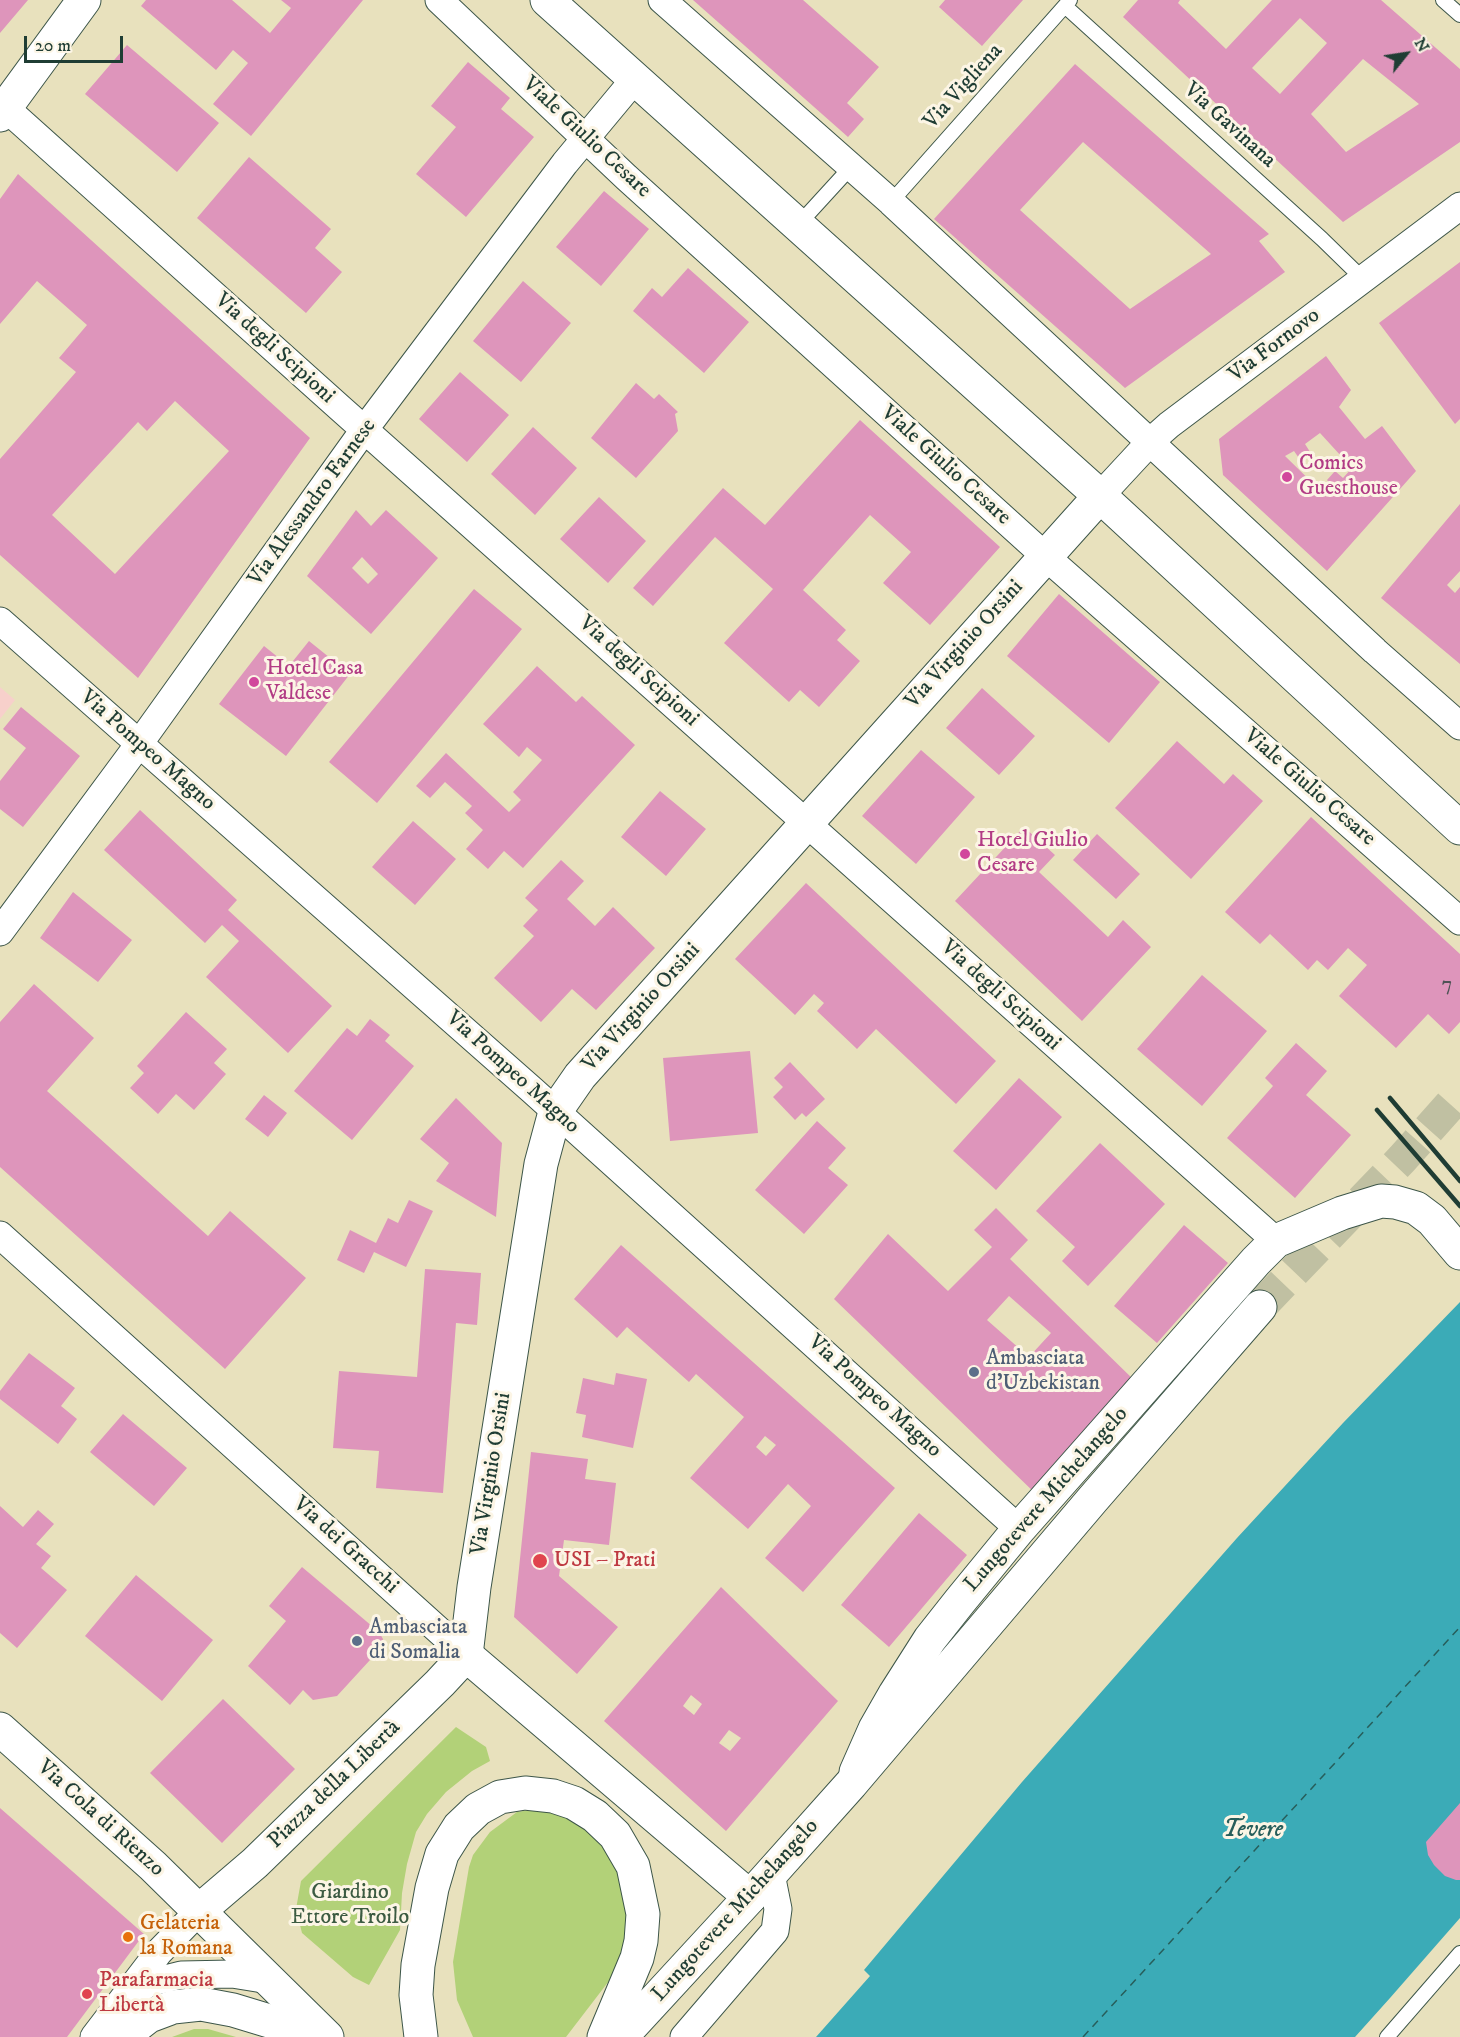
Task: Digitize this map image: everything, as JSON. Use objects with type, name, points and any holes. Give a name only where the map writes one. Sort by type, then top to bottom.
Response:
[{"type":"street","points":[[2,109],[84,0]]},
{"type":"street","name":"Viale Giulio Cesare","points":[[439,0],[585,138],[1045,556],[1460,921]]},
{"type":"street","points":[[547,0],[1100,496],[1460,828]]},
{"type":"street","points":[[662,0],[891,202],[1375,651],[1460,726]]},
{"type":"street","name":"Via Alessandro Farnese","points":[[0,932],[140,744],[364,430],[585,138],[634,80]]},
{"type":"street","name":"Via degli Scipioni","points":[[2,109],[1276,1241]]},
{"type":"street","name":"Via Fornovo","points":[[1100,496],[1169,425],[1460,206]]},
{"type":"street","name":"Via Virginio Orsini","points":[[466,1655],[476,1575],[541,1164],[555,1112],[580,1076],[1100,496]]},
{"type":"street","name":"Via Pompeo Magno","points":[[0,621],[555,1112],[1019,1529]]},
{"type":"street","points":[[1276,1241],[1342,1213],[1382,1201],[1407,1204],[1416,1208],[1432,1220],[1460,1253]]},
{"type":"street","name":"Via dei Gracchi","points":[[0,1235],[466,1655],[760,1886]]},
{"type":"street","name":"Lungotevere Michelangelo","points":[[851,1784],[875,1729],[918,1657],[960,1601],[1019,1529],[1276,1241]]},
{"type":"street","name":"Lungotevere Michelangelo","points":[[621,2037],[851,1784],[1260,1307]]},
{"type":"street","name":"Piazza della Libertà","points":[[94,2037],[122,2022],[159,1952],[200,1910],[255,1863],[466,1655]]},
{"type":"street","name":"Via Cola di Rienzo","points":[[0,1729],[200,1910]]},
{"type":"street","points":[[416,2035],[418,1965],[432,1888],[442,1854],[459,1827],[478,1809],[494,1799],[525,1793],[553,1796],[574,1803],[596,1816],[615,1835],[633,1866],[644,1914],[641,1941],[637,1958],[604,2037]]},
{"type":"street","points":[[684,2037],[775,1931],[778,1909],[760,1886]]},
{"type":"street","points":[[200,1910],[327,2037]]},
{"type":"street","name":"Piazza della Libertà","points":[[122,2022],[136,1990],[164,1978],[207,1973],[252,1976],[269,1980]]},
{"type":"street","points":[[122,2022],[136,2026],[149,2016],[173,2007],[201,2004],[232,2010],[322,2037]]},
{"type":"lane","points":[[1443,0],[1460,15]]},
{"type":"lane","name":"Via Vigliena","points":[[891,202],[1067,3]]},
{"type":"lane","name":"Via Gavinana","points":[[1067,3],[1363,279]]},
{"type":"lane","points":[[797,226],[851,167]]},
{"type":"lane","points":[[1387,2037],[1460,1953]]},
{"type":"shaded area","points":[[0,687],[15,700],[0,719]]},
{"type":"green space","name":"Giardino Ettore Troilo","points":[[456,1727],[486,1747],[490,1761],[472,1771],[446,1792],[427,1814],[416,1832],[402,1893],[400,1930],[369,1985],[353,1977],[302,1933],[296,1909],[301,1881]]},
{"type":"green space","points":[[537,1809],[574,1818],[590,1830],[614,1859],[626,1900],[627,1928],[623,1948],[612,1977],[566,2037],[473,2037],[457,2000],[453,1962],[469,1867],[473,1855],[490,1832],[517,1812]]},
{"type":"green space","points":[[194,2029],[208,2029],[236,2037],[172,2037]]},
{"type":"water","name":"Tevere","points":[[1460,1302],[1460,1918],[1390,1998],[1355,2037],[816,2037],[870,1976],[864,1970],[1022,1782],[1237,1538],[1343,1423]]},
{"type":"building","points":[[0,0],[28,0],[0,33]]},
{"type":"building","points":[[146,0],[232,0],[270,33],[291,8],[281,0],[363,0],[251,136],[213,104],[248,63],[233,50],[216,70],[141,6]]},
{"type":"building","points":[[693,0],[803,0],[879,67],[847,103],[864,119],[848,137]]},
{"type":"building","points":[[945,0],[1023,0],[982,46],[939,7]]},
{"type":"building","points":[[1138,0],[1180,0],[1178,3],[1226,49],[1272,0],[1381,0],[1460,69],[1460,142],[1343,222],[1123,17]],"holes":[[[1300,18],[1327,43],[1280,94],[1252,68]],[[1363,59],[1419,104],[1346,152],[1311,114]]]},
{"type":"building","points":[[127,45],[219,123],[177,172],[85,94]]},
{"type":"building","points":[[468,62],[510,98],[501,109],[534,137],[466,217],[416,174],[456,127],[431,106]]},
{"type":"building","points":[[1075,64],[1269,234],[1259,241],[1285,272],[1125,388],[934,219]],"holes":[[[1083,142],[1211,254],[1130,309],[1020,210]]]},
{"type":"building","points":[[249,157],[331,229],[315,248],[342,272],[306,313],[197,218]]},
{"type":"building","points":[[18,174],[310,438],[138,678],[0,555],[0,459],[76,372],[59,358],[87,325],[37,281],[0,324],[0,199]],"holes":[[[175,401],[229,451],[115,574],[52,515],[138,422],[147,431]]]},
{"type":"building","points":[[604,191],[649,229],[601,286],[556,247]]},
{"type":"building","points":[[1460,262],[1460,419],[1455,424],[1379,323]]},
{"type":"building","points":[[688,268],[749,322],[704,373],[633,311],[652,288],[662,297]]},
{"type":"building","points":[[523,281],[571,323],[521,382],[473,341]]},
{"type":"building","points":[[1326,356],[1351,390],[1339,407],[1365,439],[1382,426],[1416,471],[1327,571],[1223,475],[1219,439]],"holes":[[[1320,433],[1352,468],[1343,478],[1335,471],[1327,480],[1333,488],[1327,497],[1285,456],[1294,451],[1301,461],[1312,455],[1305,444]]]},
{"type":"building","points":[[460,372],[509,415],[467,462],[419,419]]},
{"type":"building","points":[[636,383],[654,399],[659,394],[678,412],[675,414],[678,431],[636,478],[591,438]]},
{"type":"building","points":[[860,420],[1000,547],[930,625],[883,583],[911,552],[870,515],[803,590],[846,630],[837,640],[860,661],[819,707],[800,690],[789,702],[724,643],[773,589],[715,537],[653,606],[633,588],[723,488],[765,525]]},
{"type":"building","points":[[533,427],[577,468],[535,515],[491,474]]},
{"type":"building","points":[[599,497],[646,541],[608,583],[560,539]]},
{"type":"building","points":[[1460,504],[1460,571],[1447,585],[1455,593],[1460,587],[1460,664],[1381,598]]},
{"type":"building","points":[[356,510],[371,526],[386,510],[438,558],[371,634],[307,576]],"holes":[[[362,557],[378,574],[368,584],[352,568]]]},
{"type":"building","points":[[474,589],[522,629],[377,803],[329,762]]},
{"type":"building","points":[[1059,594],[1160,682],[1109,743],[1007,656]]},
{"type":"building","points":[[309,641],[350,674],[286,756],[219,704],[264,646],[289,666]]},
{"type":"building","points":[[537,666],[576,702],[582,696],[635,745],[523,868],[504,851],[488,869],[466,849],[483,830],[465,813],[472,806],[445,782],[430,798],[416,786],[446,753],[509,812],[521,800],[513,792],[542,760],[527,747],[519,757],[483,724]]},
{"type":"building","points":[[982,688],[1035,736],[999,775],[946,728]]},
{"type":"building","points":[[21,707],[80,756],[23,827],[0,809],[0,781],[26,748],[3,729]]},
{"type":"building","points":[[1177,741],[1224,784],[1233,774],[1263,801],[1191,879],[1115,808]]},
{"type":"building","points":[[921,750],[975,797],[916,864],[862,816]]},
{"type":"building","points":[[660,791],[706,829],[666,876],[621,837]]},
{"type":"building","points":[[140,810],[237,900],[228,910],[332,1006],[288,1053],[206,977],[239,941],[222,925],[205,943],[104,850]]},
{"type":"building","points":[[1311,817],[1460,954],[1460,1022],[1449,1034],[1428,1014],[1396,1048],[1339,996],[1367,965],[1348,948],[1328,970],[1317,960],[1308,970],[1270,934],[1260,944],[1225,912]]},
{"type":"building","points":[[413,821],[456,859],[415,905],[372,867]]},
{"type":"building","points":[[1024,827],[1055,855],[1039,872],[1108,937],[1123,920],[1151,947],[1082,1021],[955,901]]},
{"type":"building","points":[[1097,834],[1140,874],[1116,899],[1073,860]]},
{"type":"building","points":[[561,860],[584,881],[567,899],[595,926],[613,907],[655,948],[596,1010],[572,989],[541,1022],[494,978],[534,936],[523,926],[538,910],[525,898]]},
{"type":"building","points":[[806,883],[996,1061],[956,1104],[876,1029],[857,1049],[817,1011],[824,1003],[814,994],[795,1015],[735,959]]},
{"type":"building","points":[[73,892],[132,940],[98,982],[40,938]]},
{"type":"building","points":[[1202,975],[1267,1031],[1202,1106],[1137,1049]]},
{"type":"building","points":[[34,984],[94,1038],[47,1091],[208,1236],[230,1211],[306,1278],[225,1369],[0,1167],[0,1022]]},
{"type":"building","points":[[186,1012],[227,1049],[214,1063],[226,1074],[194,1110],[176,1094],[158,1114],[130,1088],[144,1073],[137,1066]]},
{"type":"building","points":[[370,1019],[390,1035],[385,1041],[414,1066],[352,1140],[294,1091],[347,1028],[357,1036]]},
{"type":"building","points":[[1296,1043],[1327,1071],[1306,1095],[1351,1135],[1295,1198],[1227,1138],[1273,1086],[1265,1078]]},
{"type":"building","points":[[750,1051],[758,1133],[670,1141],[663,1058]]},
{"type":"building","points":[[790,1062],[825,1099],[806,1117],[802,1113],[795,1120],[773,1097],[783,1087],[774,1078]]},
{"type":"building","points":[[1019,1078],[1062,1117],[996,1190],[953,1151]]},
{"type":"building","points":[[264,1095],[287,1113],[268,1137],[245,1119]]},
{"type":"building","points":[[456,1098],[502,1143],[496,1217],[436,1181],[449,1163],[420,1139]]},
{"type":"building","points":[[817,1121],[846,1148],[828,1168],[848,1185],[804,1234],[755,1190]]},
{"type":"building","points":[[1100,1143],[1165,1204],[1088,1286],[1062,1261],[1075,1247],[1036,1211]]},
{"type":"building","points":[[409,1200],[433,1211],[406,1267],[374,1252],[364,1273],[337,1260],[350,1230],[376,1243],[388,1218],[398,1223]]},
{"type":"building","points":[[996,1208],[1028,1240],[1010,1259],[1136,1382],[1038,1496],[834,1299],[888,1234],[948,1291],[992,1247],[974,1230]],"holes":[[[1009,1296],[1051,1333],[1029,1357],[987,1320]]]},
{"type":"building","points":[[1184,1225],[1228,1263],[1157,1343],[1114,1306]]},
{"type":"building","points":[[621,1245],[895,1488],[803,1592],[765,1558],[811,1506],[788,1484],[748,1529],[690,1478],[744,1417],[696,1374],[689,1382],[627,1327],[617,1338],[574,1299]],"holes":[[[765,1436],[776,1445],[766,1456],[756,1447]]]},
{"type":"building","points":[[425,1269],[481,1273],[477,1325],[456,1323],[443,1493],[376,1488],[379,1451],[333,1448],[339,1371],[417,1377]]},
{"type":"building","points":[[29,1353],[75,1388],[61,1406],[77,1419],[58,1444],[0,1399],[0,1391]]},
{"type":"building","points":[[616,1373],[647,1379],[633,1448],[582,1437],[586,1415],[576,1413],[583,1378],[614,1385]]},
{"type":"building","points":[[123,1414],[187,1468],[154,1506],[90,1452]]},
{"type":"building","name":"USI – Prati","points":[[531,1452],[588,1459],[585,1479],[616,1483],[609,1545],[564,1540],[559,1576],[618,1627],[577,1674],[514,1617]]},
{"type":"building","points":[[0,1506],[23,1527],[38,1510],[54,1524],[36,1544],[51,1556],[41,1568],[67,1590],[17,1648],[0,1633]]},
{"type":"building","points":[[919,1513],[967,1555],[889,1647],[841,1605]]},
{"type":"building","points":[[302,1567],[379,1632],[383,1639],[381,1648],[337,1696],[313,1700],[303,1690],[290,1705],[248,1666],[286,1621],[269,1606]]},
{"type":"building","points":[[136,1575],[213,1640],[162,1701],[85,1636]]},
{"type":"building","points":[[721,1587],[838,1701],[726,1831],[604,1721]],"holes":[[[691,1695],[702,1704],[694,1715],[683,1706]],[[729,1730],[741,1738],[730,1751],[719,1743]]]},
{"type":"building","points":[[223,1699],[295,1769],[222,1843],[150,1773]]},
{"type":"building","points":[[1460,1803],[1460,1880],[1456,1880],[1445,1876],[1434,1865],[1428,1855],[1426,1842]]},
{"type":"building","points":[[0,1808],[144,1934],[67,2037],[0,2037]]},
{"type":"ferry route","points":[[1083,2037],[1460,1627]]},
{"type":"tunnel","points":[[1260,1307],[1402,1159],[1460,1094]]},
{"type":"railway","points":[[1390,1098],[1460,1181]]},
{"type":"railway","points":[[1377,1110],[1460,1206]]},
{"type":"place","name":"Comics Guesthouse","points":[[1287,477]]},
{"type":"place","name":"Hotel Casa Valdese","points":[[254,682]]},
{"type":"place","name":"Hotel Giulio Cesare","points":[[965,854]]},
{"type":"place","name":"Ambasciata d'Uzbekistan","points":[[974,1372]]},
{"type":"place","name":"USI – Prati","points":[[540,1561]]},
{"type":"place","name":"Ambasciata di Somalia","points":[[357,1641]]},
{"type":"place","name":"Gelateria la Romana","points":[[128,1937]]},
{"type":"place","name":"Parafarmacia Libertà","points":[[87,1994]]}]
